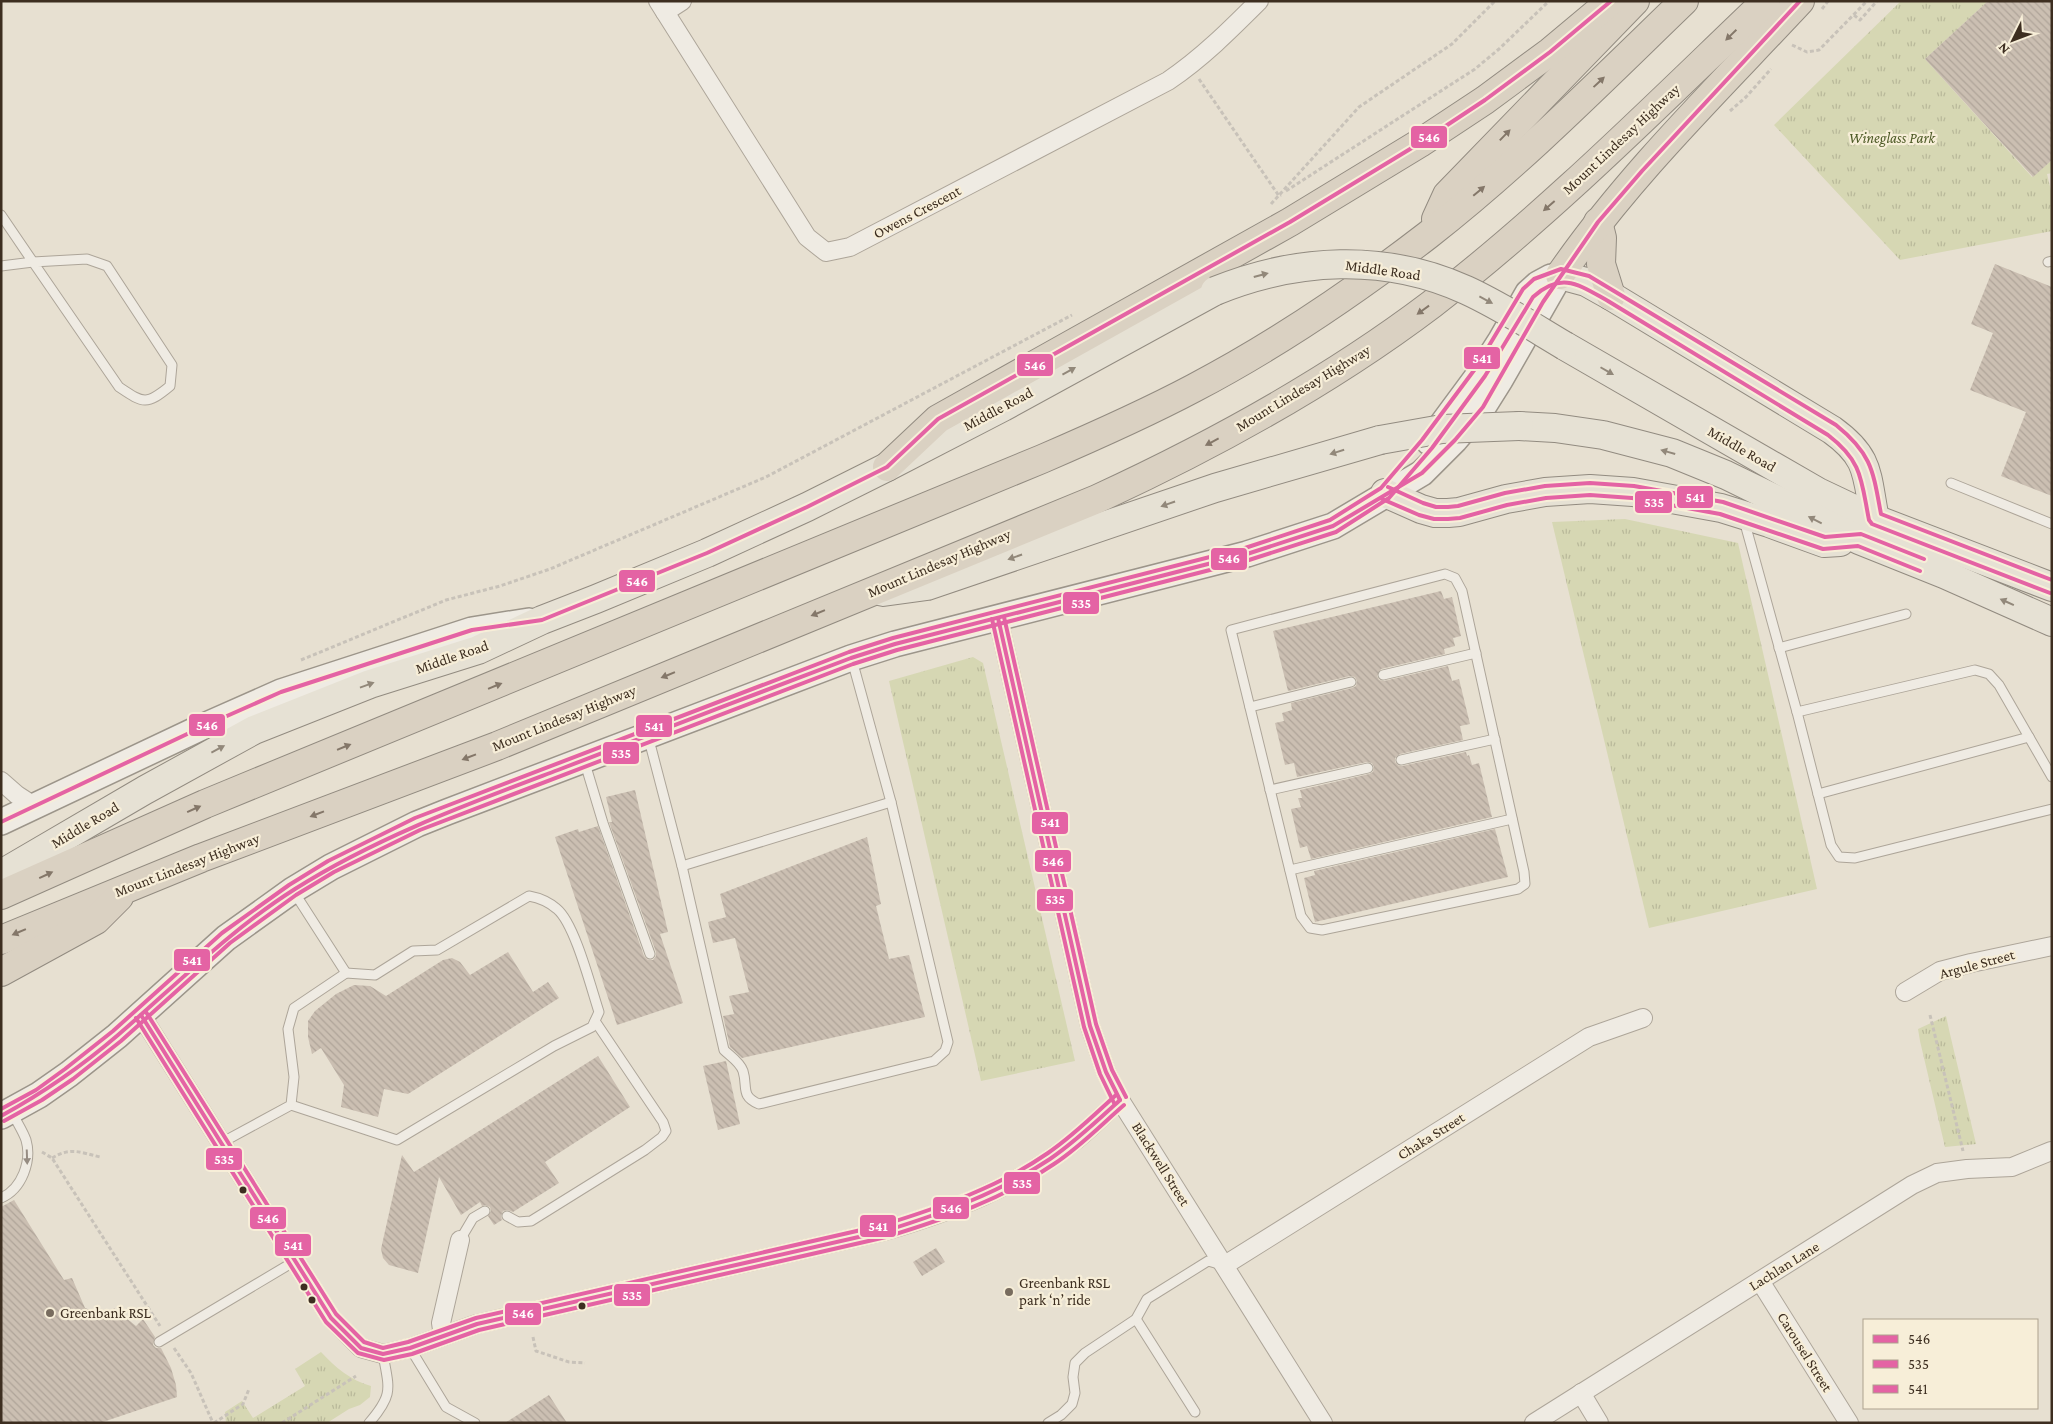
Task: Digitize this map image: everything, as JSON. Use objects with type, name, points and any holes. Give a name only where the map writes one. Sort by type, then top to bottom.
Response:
[{"type":"highway","points":[[887,467],[938,419],[1290,222],[1420,143],[1485,100],[1550,52],[1611,1]]},
{"type":"highway","points":[[1429,234],[1447,195],[1635,1]]},
{"type":"highway","points":[[1,895],[205,804],[1002,476],[1102,433],[1194,389],[1277,340],[1346,295],[1429,234],[1522,155],[1684,1]]},
{"type":"highway","name":"Mount Lindesay Highway","points":[[1,940],[128,887],[497,746],[1097,499],[1162,468],[1238,428],[1350,361],[1431,304],[1550,205],[1766,1]]},
{"type":"highway","points":[[1560,275],[1598,222],[1642,170],[1808,9]]},
{"type":"highway","points":[[1598,222],[1602,238],[1601,264],[1611,296]]},
{"type":"highway","points":[[1,972],[96,920],[128,887]]},
{"type":"main road","name":"Middle Road","points":[[1,877],[3,874],[145,790],[254,730],[370,684],[478,650],[542,620],[707,553],[887,467],[1003,407],[1215,291],[1240,281],[1276,271],[1320,264],[1376,266],[1411,271],[1438,279],[1480,297],[1803,484],[1875,519],[2052,587]]},
{"type":"main road","points":[[7,1114],[69,1074],[141,1015],[226,938],[293,890],[331,867],[417,824],[851,658],[895,644],[1247,554],[1333,526],[1385,493],[1427,444],[1461,400],[1501,340],[1528,293],[1538,284],[1560,275],[1586,282],[1611,296],[1832,430],[1850,443],[1866,469],[1875,519]]},
{"type":"main road","name":"Middle Road","points":[[863,594],[927,586],[1214,488],[1380,440],[1442,429],[1519,426],[1555,428],[1604,435],[1672,453],[1726,475],[1859,540],[1944,574],[2052,622]]},
{"type":"main road","points":[[1385,493],[1435,513],[1448,513],[1545,492],[1590,489],[1633,492],[1675,499],[1743,515],[1824,543],[1859,540]]},
{"type":"main road","points":[[1,822],[202,727],[281,692],[472,630],[542,620]]},
{"type":"street","points":[[661,7],[682,1]]},
{"type":"street","name":"Owens Crescent","points":[[661,7],[807,237],[826,252],[850,247],[1168,81],[1190,66],[1222,39],[1259,1]]},
{"type":"street","name":"Blackwell Street","points":[[998,618],[1090,1026],[1106,1072],[1120,1100],[1323,1423]]},
{"type":"street","points":[[1,781],[34,806]]},
{"type":"street","name":"Argule Street","points":[[1905,992],[1940,971],[2052,946]]},
{"type":"street","points":[[141,1015],[332,1318],[347,1336],[361,1348],[384,1354],[410,1348],[477,1324],[885,1231],[936,1216],[1002,1188],[1034,1170],[1071,1144],[1120,1100]]},
{"type":"street","name":"Chaka Street","points":[[1225,1265],[1589,1037],[1643,1018]]},
{"type":"street","name":"Lachlan Lane","points":[[1534,1423],[1912,1185],[1937,1173],[1967,1169],[2012,1167],[2050,1151]]},
{"type":"street","points":[[443,1336],[441,1323],[460,1240]]},
{"type":"street","name":"Carousel Street","points":[[1760,1281],[1850,1423]]},
{"type":"street","points":[[1581,1393],[1600,1423]]},
{"type":"lane","points":[[1,214],[33,262],[118,386],[138,400],[155,399],[170,386],[172,365],[107,266],[87,259],[33,262],[1,266]]},
{"type":"lane","points":[[1951,483],[2052,524]]},
{"type":"lane","points":[[1743,515],[1831,845],[1839,857],[1855,858],[2052,809]]},
{"type":"lane","points":[[1445,574],[1455,578],[1462,591],[1476,652],[1525,884],[1518,889],[1322,930],[1310,928],[1301,916],[1250,707],[1231,630],[1445,574]]},
{"type":"lane","points":[[1779,648],[1906,614]]},
{"type":"lane","points":[[1383,675],[1476,652]]},
{"type":"lane","points":[[648,736],[682,866],[724,1050],[743,1070],[746,1095],[752,1101],[759,1104],[934,1061],[944,1051],[948,1042],[891,802],[851,658]]},
{"type":"lane","points":[[1797,712],[1975,670],[1989,674],[1999,685],[2052,777]]},
{"type":"lane","points":[[1250,707],[1351,682]]},
{"type":"lane","points":[[1818,794],[2029,737]]},
{"type":"lane","points":[[1401,760],[1495,739]]},
{"type":"lane","points":[[584,760],[650,954]]},
{"type":"lane","points":[[1270,790],[1368,768]]},
{"type":"lane","points":[[682,866],[891,802]]},
{"type":"lane","points":[[1290,870],[1512,819]]},
{"type":"lane","points":[[293,890],[346,974]]},
{"type":"lane","points":[[221,1143],[291,1105],[397,1140],[561,1042],[592,1027],[599,1012],[572,932],[558,910],[540,898],[529,896],[437,950],[413,951],[375,975],[346,974],[294,1008],[288,1029],[294,1077],[291,1105]]},
{"type":"lane","points":[[507,1216],[518,1222],[531,1221],[645,1150],[662,1137],[666,1131],[663,1122],[595,1021]]},
{"type":"lane","points":[[1,1198],[21,1181],[27,1165],[26,1141],[7,1114]]},
{"type":"lane","points":[[460,1240],[473,1218],[485,1211]]},
{"type":"lane","points":[[159,1342],[295,1261]]},
{"type":"lane","points":[[1048,1423],[1061,1415],[1072,1404],[1076,1393],[1073,1377],[1075,1363],[1085,1353],[1136,1319],[1147,1299],[1208,1261],[1225,1265]]},
{"type":"lane","points":[[1136,1319],[1195,1412]]},
{"type":"lane","points":[[410,1348],[446,1407],[475,1423]]},
{"type":"lane","points":[[369,1423],[382,1408],[389,1390],[384,1354]]},
{"type":"path","points":[[1267,208],[1359,107],[1452,44],[1496,1]]},
{"type":"path","points":[[1279,196],[1487,60],[1549,1]]},
{"type":"path","points":[[1808,9],[1828,1]]},
{"type":"path","points":[[1798,38],[1792,45],[1801,51],[1813,52],[1819,50],[1867,1]]},
{"type":"path","points":[[1854,15],[1860,20],[1877,1]]},
{"type":"path","points":[[1190,66],[1279,196]]},
{"type":"path","points":[[1729,112],[1746,97],[1772,68]]},
{"type":"path","points":[[297,662],[446,600],[509,584],[550,569],[766,477],[1076,313]]},
{"type":"path","points":[[1930,1015],[1967,1169]]},
{"type":"path","points":[[26,1141],[52,1158],[191,1373],[213,1423],[243,1404],[250,1390]]},
{"type":"path","points":[[52,1158],[64,1151],[72,1150],[100,1156]]},
{"type":"path","points":[[533,1337],[536,1351],[569,1362],[584,1363]]},
{"type":"path","points":[[282,1423],[356,1376]]},
{"type":"green space","name":"Wineglass Park","points":[[1901,1],[1988,1],[1925,59],[2032,177],[2052,160],[2052,173],[2047,174],[2052,195],[2052,231],[1900,260],[1774,125]]},
{"type":"green space","points":[[1625,519],[1738,543],[1817,889],[1649,928],[1552,522]]},
{"type":"green space","points":[[973,657],[983,663],[1075,1061],[981,1081],[889,681]]},
{"type":"green space","points":[[1946,1016],[1976,1144],[1945,1147],[1920,1041],[1918,1029]]},
{"type":"green space","points":[[321,1352],[344,1373],[371,1386],[370,1397],[360,1405],[349,1409],[327,1423],[226,1423],[225,1412],[242,1401],[253,1418],[305,1386],[295,1369]]},
{"type":"building","points":[[1988,1],[2052,1],[2052,160],[2033,177],[1925,59]]},
{"type":"building","points":[[1995,264],[2052,287],[2052,496],[2001,476],[2026,412],[1970,390],[1993,333],[1971,324]]},
{"type":"building","points":[[1441,591],[1444,599],[1452,597],[1461,636],[1453,638],[1455,646],[1444,649],[1445,654],[1381,669],[1377,676],[1379,680],[1384,681],[1448,666],[1452,681],[1459,679],[1470,724],[1460,726],[1463,740],[1400,754],[1395,758],[1395,762],[1402,766],[1466,752],[1472,765],[1479,763],[1492,817],[1311,859],[1307,846],[1300,848],[1291,809],[1301,807],[1298,798],[1302,798],[1300,790],[1369,774],[1373,772],[1374,767],[1372,763],[1367,762],[1297,777],[1294,763],[1285,765],[1275,723],[1284,721],[1282,713],[1292,710],[1291,703],[1352,688],[1356,686],[1357,681],[1355,677],[1350,676],[1288,691],[1273,631]]},
{"type":"building","points":[[635,790],[668,932],[660,934],[683,1003],[617,1025],[555,837],[578,829],[579,832],[598,826],[644,956],[648,960],[653,960],[656,952],[609,822],[612,822],[606,797]]},
{"type":"building","points":[[1495,829],[1508,877],[1315,922],[1304,878],[1315,875],[1314,871]]},
{"type":"building","points":[[867,837],[881,904],[876,906],[889,959],[909,955],[925,1017],[742,1058],[730,1047],[723,1016],[734,1014],[729,996],[749,992],[735,938],[713,943],[708,922],[726,917],[720,894]]},
{"type":"building","points":[[508,952],[533,992],[548,982],[559,998],[408,1094],[384,1089],[378,1117],[341,1107],[344,1085],[321,1048],[312,1054],[308,1037],[308,1021],[315,1011],[336,994],[354,985],[370,986],[386,996],[443,960],[452,958],[460,962],[470,975]]},
{"type":"building","points":[[598,1056],[630,1107],[545,1162],[559,1183],[513,1212],[503,1211],[502,1220],[494,1225],[488,1216],[491,1211],[490,1207],[482,1206],[480,1202],[461,1215],[439,1177],[418,1273],[389,1265],[383,1258],[381,1249],[402,1155],[414,1172]]},
{"type":"building","points":[[726,1061],[740,1124],[718,1130],[703,1066]]},
{"type":"building","name":"Greenbank RSL","points":[[14,1200],[64,1280],[72,1278],[85,1308],[110,1317],[114,1308],[136,1326],[143,1319],[155,1337],[153,1345],[156,1348],[161,1348],[171,1368],[177,1397],[100,1423],[1,1423],[1,1207]]},
{"type":"building","points":[[936,1248],[945,1262],[922,1276],[913,1262]]},
{"type":"building","points":[[549,1395],[567,1423],[505,1423]]},
{"type":"transit line","name":"546","points":[[1,822],[202,727],[281,692],[472,630],[542,620],[707,553],[807,507],[887,467],[938,419],[1290,222],[1420,143],[1485,100],[1550,52],[1611,1]]},
{"type":"transit line","name":"546","points":[[1,1116],[47,1088],[90,1058],[226,940],[271,905],[326,870],[391,837],[490,796],[851,658],[895,644],[1247,554],[1333,526],[1422,473],[1455,440],[1483,407],[1543,302],[1598,222],[1642,171],[1800,1]]},
{"type":"transit line","name":"541","points":[[1,1109],[36,1090],[65,1069],[113,1031],[222,933],[289,885],[328,861],[415,818],[849,652],[893,638],[1245,548],[1330,520],[1381,488],[1422,440],[1475,369],[1523,289],[1534,279],[1561,269],[1589,276],[1836,425],[1857,445],[1869,464],[1876,486],[1881,514],[2052,580]]},
{"type":"transit line","name":"535","points":[[4,1121],[42,1100],[73,1079],[121,1041],[230,943],[296,895],[334,872],[420,830],[853,664],[897,650],[1249,560],[1336,532],[1389,498],[1432,448],[1485,376],[1533,297],[1553,284],[1570,283],[1598,295],[1828,435],[1848,454],[1859,473],[1869,520],[1872,524],[2050,593]]},
{"type":"transit line","name":"541","points":[[1388,487],[1423,503],[1436,507],[1448,507],[1505,493],[1545,486],[1590,483],[1634,486],[1723,502],[1825,537],[1861,534],[1924,559]]},
{"type":"transit line","name":"535","points":[[1382,499],[1419,515],[1434,519],[1448,519],[1460,518],[1507,505],[1546,498],[1590,495],[1632,498],[1720,514],[1823,549],[1858,546],[1920,571]]},
{"type":"transit line","name":"541","points":[[1004,617],[1096,1024],[1112,1070],[1126,1097]]},
{"type":"transit line","name":"546","points":[[998,618],[1090,1026],[1106,1072],[1120,1100]]},
{"type":"transit line","name":"535","points":[[992,619],[1084,1027],[1100,1074],[1114,1103]]},
{"type":"transit line","name":"541","points":[[146,1012],[336,1314],[364,1342],[383,1348],[408,1342],[476,1318],[883,1225],[926,1211],[990,1186],[1029,1165],[1066,1140],[1116,1095]]},
{"type":"transit line","name":"546","points":[[141,1015],[331,1318],[361,1348],[383,1354],[410,1348],[477,1324],[885,1231],[928,1217],[991,1192],[1031,1171],[1068,1146],[1120,1100]]},
{"type":"transit line","name":"535","points":[[136,1018],[326,1322],[358,1353],[384,1360],[412,1354],[479,1330],[886,1237],[930,1223],[994,1198],[1035,1176],[1073,1150],[1124,1105]]},
{"type":"place","name":"Greenbank RSL park ‘n’ ride","points":[[1009,1292]]},
{"type":"place","name":"Greenbank RSL","points":[[50,1313]]}]
